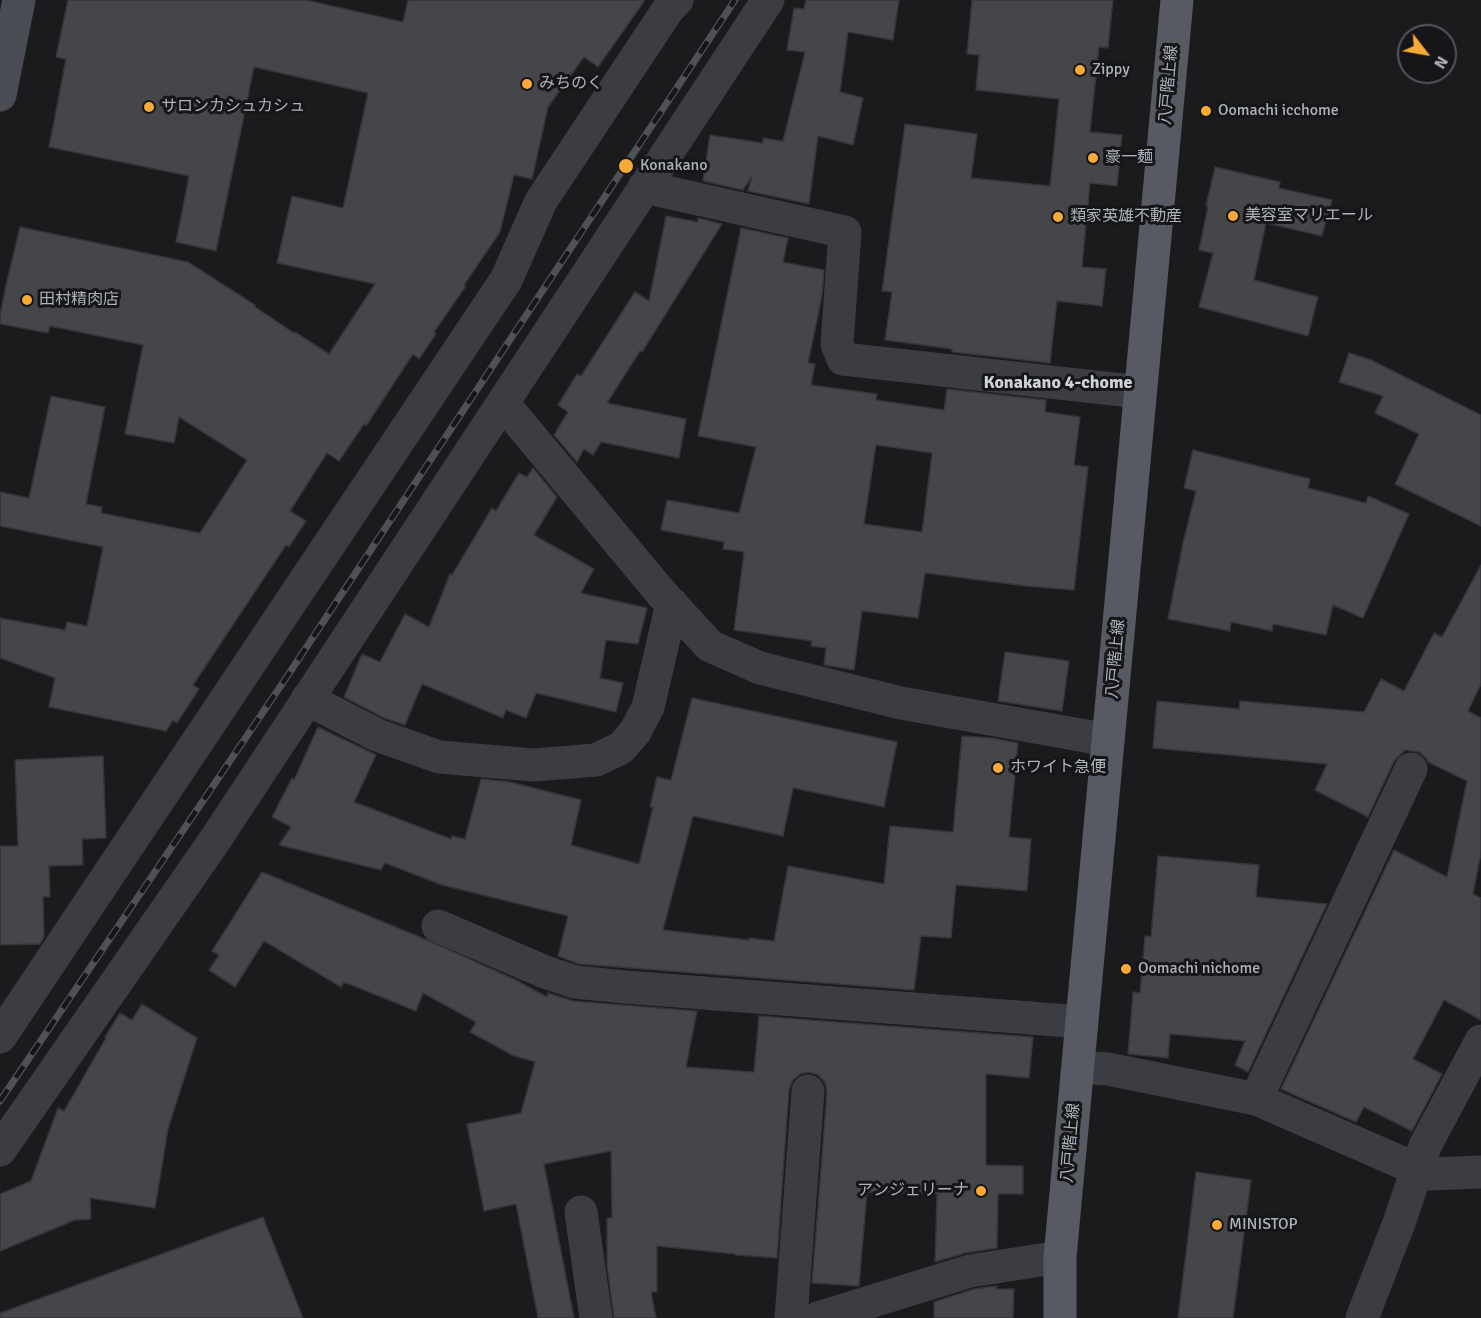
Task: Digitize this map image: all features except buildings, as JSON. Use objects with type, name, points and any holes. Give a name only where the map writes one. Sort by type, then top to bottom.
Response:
[{"type":"main road","name":"八戸階上線","points":[[1060,1318],[1060,1257],[1177,0]]},
{"type":"street","points":[[0,95],[19,0]]},
{"type":"street","points":[[0,1037],[506,280],[541,201],[669,8],[677,0]]},
{"type":"street","points":[[0,1150],[215,840],[768,0]]},
{"type":"street","points":[[644,187],[845,232],[837,344],[843,359],[1140,392]]},
{"type":"street","points":[[503,403],[672,604],[710,645],[760,668],[901,703],[1108,740]]},
{"type":"street","points":[[308,699],[377,735],[439,758],[533,765],[596,760],[621,748],[635,732],[648,707],[672,604]]},
{"type":"street","points":[[1256,1099],[1411,769]]},
{"type":"street","points":[[438,926],[545,972],[575,982],[1082,1022]]},
{"type":"street","points":[[1362,1318],[1399,1223],[1425,1146],[1481,1041]]},
{"type":"street","points":[[1078,1066],[1108,1069],[1256,1099],[1428,1174],[1481,1172]]},
{"type":"street","points":[[791,1318],[808,1091]]},
{"type":"street","points":[[581,1212],[596,1318]]},
{"type":"street","points":[[818,1318],[970,1271],[1060,1257]]},
{"type":"railway","points":[[0,1101],[284,681],[735,0]]},
{"type":"place","name":"Zippy","points":[[1080,70]]},
{"type":"place","name":"みちのく","points":[[527,84]]},
{"type":"place","name":"サロンカシュカシュ","points":[[149,107]]},
{"type":"place","name":"Oomachi icchome","points":[[1206,111]]},
{"type":"place","name":"豪一麺","points":[[1093,158]]},
{"type":"place","name":"Konakano","points":[[626,166]]},
{"type":"place","name":"美容室マリエール","points":[[1233,216]]},
{"type":"place","name":"類家英雄不動産","points":[[1058,217]]},
{"type":"place","name":"田村精肉店","points":[[27,300]]},
{"type":"place","name":"ホワイト急便","points":[[998,768]]},
{"type":"place","name":"Oomachi nichome","points":[[1126,969]]},
{"type":"place","name":"アンジェリーナ","points":[[981,1191]]},
{"type":"place","name":"MINISTOP","points":[[1217,1225]]},
{"type":"district","name":"Konakano 4-chome","points":[[1058,383]]}]
